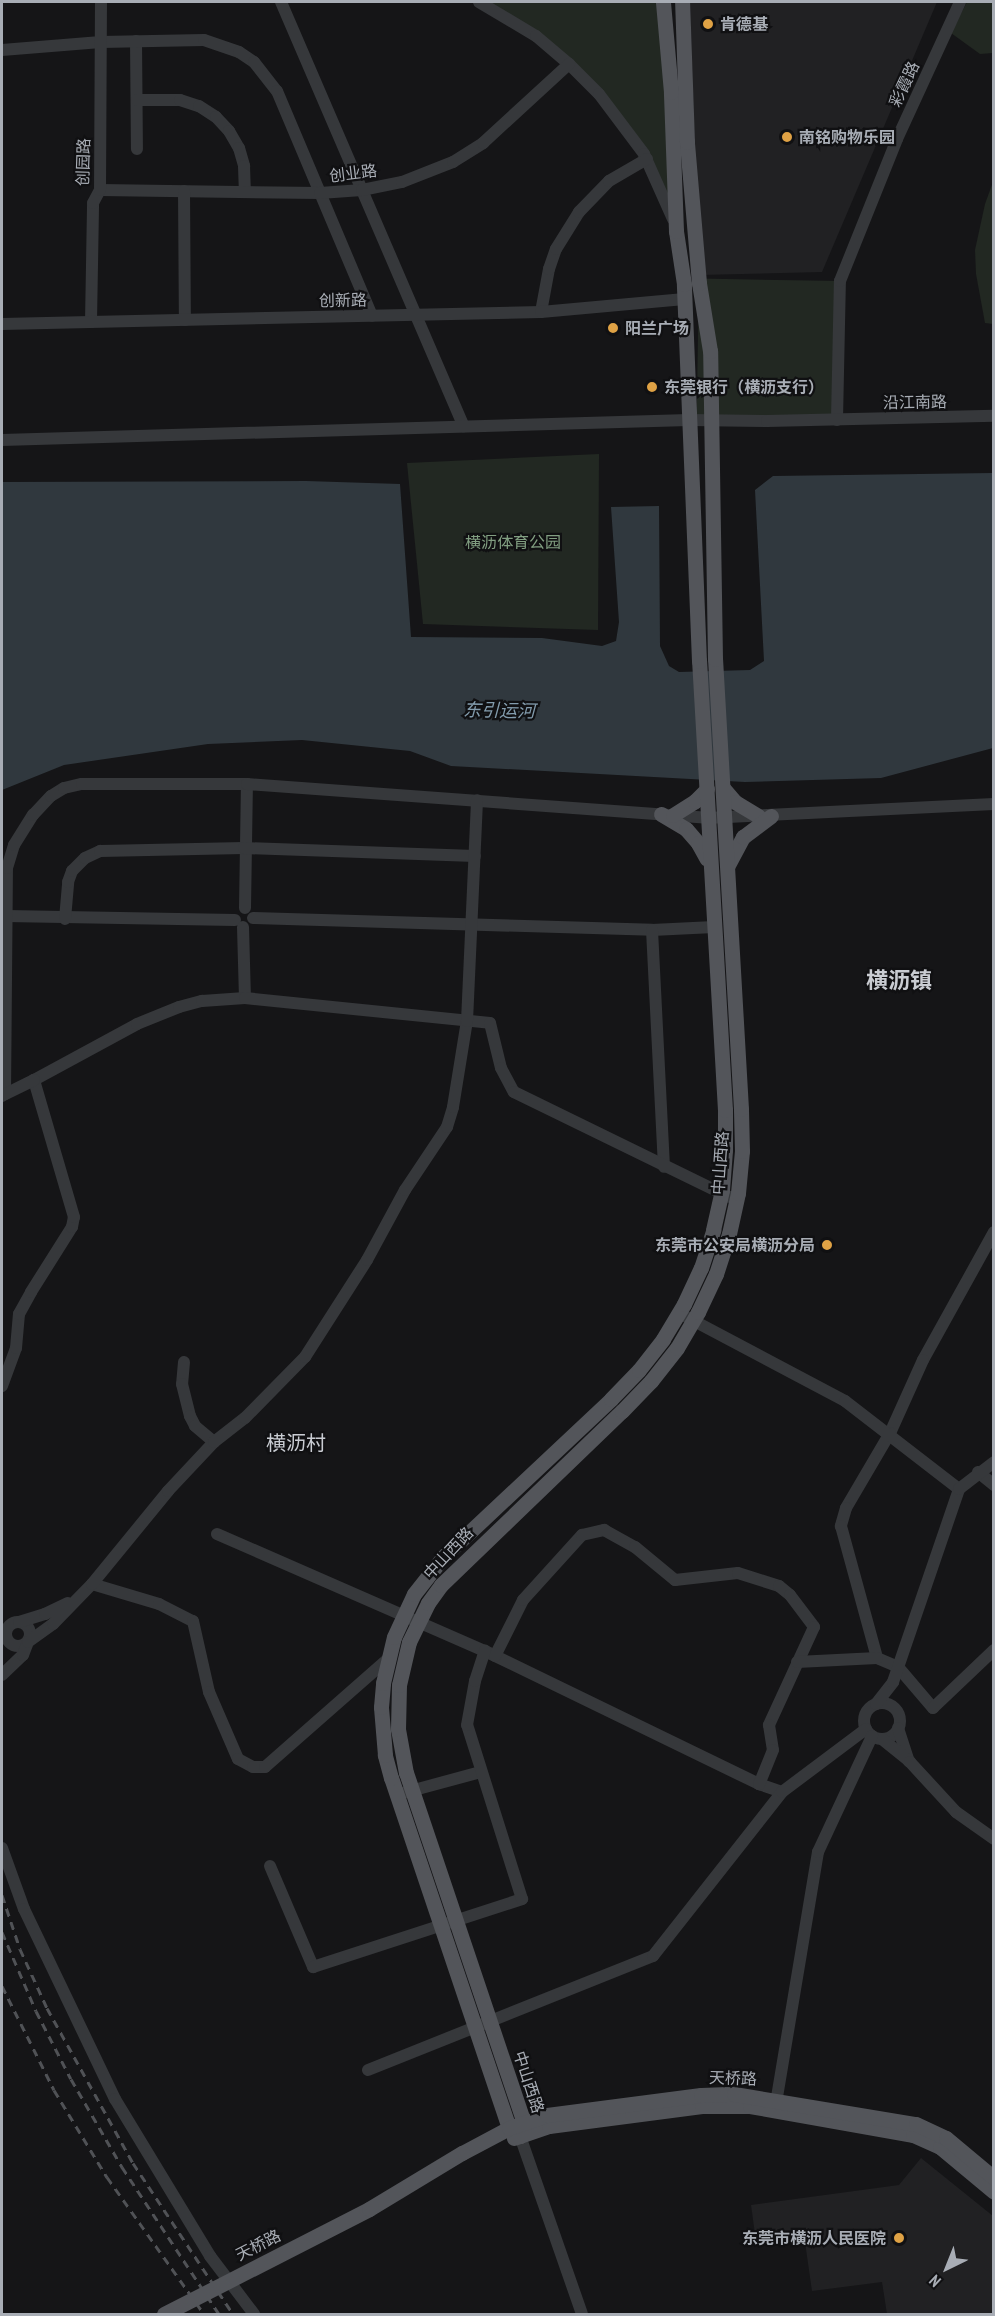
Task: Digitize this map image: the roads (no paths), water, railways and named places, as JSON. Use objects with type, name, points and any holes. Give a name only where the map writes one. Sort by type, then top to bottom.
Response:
[{"type":"main road","name":"中山西路","points":[[518,2129],[475,2027],[396,1795],[385,1755],[382,1695],[387,1660],[403,1615],[421,1584],[443,1557],[639,1370],[679,1312],[701,1268],[721,1193],[725,1150],[725,1110],[699,661],[684,299],[676,231],[671,92],[663,2]]},
{"type":"main road","name":"中山西路","points":[[518,2129],[490,2021],[412,1790],[401,1751],[397,1707],[403,1664],[417,1622],[428,1603],[455,1568],[651,1381],[677,1348],[716,1274],[736,1200],[742,1151],[741,1109],[715,659],[713,421],[710,351],[699,283],[687,142],[682,2]]},
{"type":"main road","points":[[723,788],[735,802],[764,816],[743,837],[727,868]]},
{"type":"main road","points":[[707,789],[695,801],[667,815],[692,836],[703,851],[710,869]]},
{"type":"main road","name":"天桥路","points":[[775,2105],[927,2140],[940,2147],[993,2192]]},
{"type":"main road","name":"天桥路","points":[[164,2314],[369,2209],[462,2153],[518,2129],[702,2106],[775,2105],[924,2127],[946,2138],[993,2178]]},
{"type":"street","name":"创园路","points":[[91,322],[93,203],[100,190],[101,2]]},
{"type":"street","points":[[281,2],[464,426]]},
{"type":"street","points":[[479,2],[518,23],[569,64],[613,110],[647,159],[666,198],[676,231]]},
{"type":"street","name":"彩霞路","points":[[837,420],[840,281],[897,139],[960,2]]},
{"type":"street","points":[[2,50],[101,42],[204,40],[239,52],[254,62],[277,91],[372,316]]},
{"type":"street","points":[[136,41],[137,149]]},
{"type":"street","name":"创业路","points":[[100,190],[320,193],[362,190],[424,175],[469,153],[497,132],[569,64]]},
{"type":"street","points":[[136,100],[180,100],[199,106],[216,117],[229,131],[239,148],[244,166],[245,192]]},
{"type":"street","points":[[541,312],[549,269],[566,230],[601,189],[647,159]]},
{"type":"street","points":[[184,191],[185,320]]},
{"type":"street","name":"创新路","points":[[2,324],[541,312],[684,299]]},
{"type":"street","name":"沿江南路","points":[[2,440],[689,420],[837,420],[993,416]]},
{"type":"street","points":[[736,1200],[663,1167],[514,1092],[501,1068],[490,1023],[244,998],[202,1001],[157,1015],[3,1095],[8,868],[14,845],[33,815],[51,796],[64,788],[82,784],[247,784],[707,818],[993,804]]},
{"type":"street","points":[[245,908],[244,848],[247,784]]},
{"type":"street","points":[[6,1644],[18,1647],[53,1624],[92,1584],[168,1491],[214,1442],[245,1418],[306,1357],[367,1260],[405,1190],[438,1142],[453,1107],[467,1021],[477,800]]},
{"type":"street","points":[[65,919],[70,876],[76,866],[89,855],[106,851],[244,848],[475,856]]},
{"type":"street","points":[[245,908],[254,918]]},
{"type":"street","points":[[244,998],[239,924],[236,913],[245,908]]},
{"type":"street","points":[[6,916],[250,925],[254,918]]},
{"type":"street","points":[[254,918],[651,930],[714,927]]},
{"type":"street","points":[[651,930],[663,1167]]},
{"type":"street","points":[[2,1386],[16,1348],[19,1314],[72,1227],[74,1217],[34,1080]]},
{"type":"street","points":[[877,1658],[841,1526],[846,1508],[890,1433],[923,1360],[993,1232]]},
{"type":"street","points":[[679,1312],[845,1401],[890,1433],[959,1488]]},
{"type":"street","points":[[184,1362],[182,1384],[190,1416],[195,1426],[214,1442]]},
{"type":"street","points":[[993,1462],[959,1488],[893,1682],[865,1714],[873,1734],[909,1762],[956,1812],[993,1839]]},
{"type":"street","points":[[978,1472],[993,1485]]},
{"type":"street","points":[[270,1866],[314,1967],[522,1899],[467,1725],[475,1681],[522,1600],[582,1535],[604,1530],[635,1546],[675,1580],[738,1573],[779,1586],[790,1595],[814,1627],[769,1725],[773,1750],[759,1784]]},
{"type":"street","points":[[217,1534],[490,1653],[759,1784],[782,1792]]},
{"type":"street","points":[[92,1584],[159,1604],[193,1621],[209,1692],[238,1759],[253,1767],[265,1767],[387,1660]]},
{"type":"street","points":[[8,1624],[57,1610],[76,1598]]},
{"type":"street","points":[[2,1675],[20,1660],[31,1635],[29,1628],[8,1624]]},
{"type":"street","points":[[2,1668],[10,1656],[6,1644],[8,1624]]},
{"type":"street","points":[[797,1662],[877,1658],[898,1667],[933,1708],[993,1650]]},
{"type":"street","points":[[893,1682],[895,1709],[899,1718],[898,1728],[909,1762]]},
{"type":"street","points":[[876,1704],[886,1704],[895,1709]]},
{"type":"street","points":[[368,2070],[653,1956],[782,1792],[873,1734],[892,1736],[898,1728]]},
{"type":"street","points":[[775,2105],[818,1852],[873,1734]]},
{"type":"street","points":[[396,1795],[482,1772]]},
{"type":"street","points":[[2,1848],[24,1909],[115,2099],[210,2256],[254,2314]]},
{"type":"street","points":[[518,2129],[582,2314]]},
{"type":"water","name":"东引运河","points":[[993,473],[993,748],[881,778],[745,782],[451,766],[410,751],[302,740],[208,744],[64,765],[2,790],[2,482],[306,481],[400,484],[411,637],[542,638],[602,646],[616,641],[619,622],[611,507],[659,506],[660,646],[669,666],[679,672],[750,670],[764,661],[755,490],[773,476]]},
{"type":"railway","points":[[2,1895],[20,1949],[47,2008],[133,2163],[233,2314]]},
{"type":"railway","points":[[2,1932],[36,2011],[71,2079],[122,2167],[219,2314]]},
{"type":"railway","points":[[2,1986],[54,2090],[107,2177],[204,2314]]},
{"type":"place","name":"肯德基","points":[[708,24]]},
{"type":"place","name":"南铭购物乐园","points":[[787,137]]},
{"type":"place","name":"阳兰广场","points":[[613,328]]},
{"type":"place","name":"东莞银行（横沥支行）","points":[[652,387]]},
{"type":"place","name":"东莞市公安局横沥分局","points":[[827,1245]]},
{"type":"place","name":"东莞市横沥人民医院","points":[[899,2238]]},
{"type":"district","name":"横沥镇","points":[[899,981]]},
{"type":"district","name":"横沥村","points":[[296,1443]]},
{"type":"park label","name":"横沥体育公园","points":[[513,542]]}]
